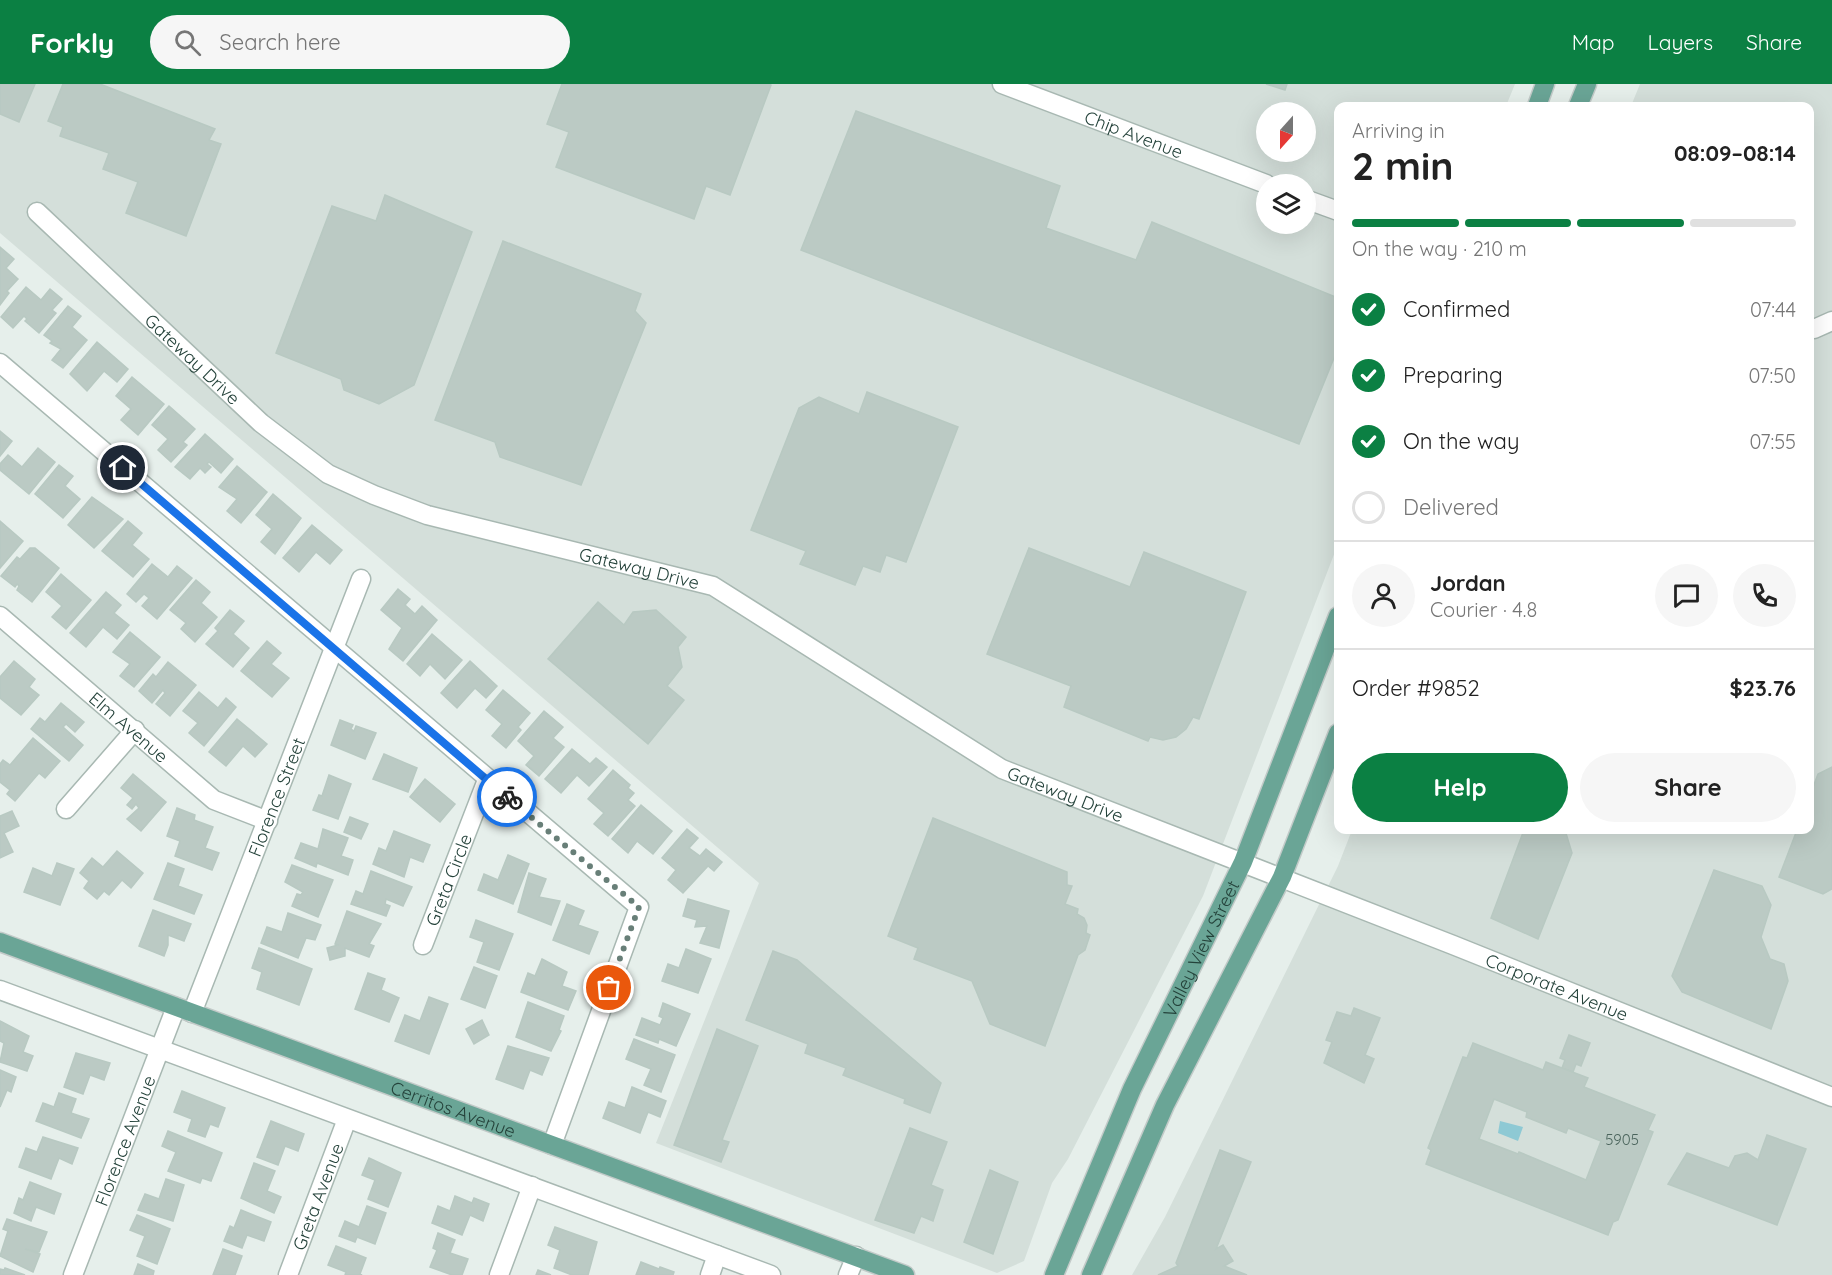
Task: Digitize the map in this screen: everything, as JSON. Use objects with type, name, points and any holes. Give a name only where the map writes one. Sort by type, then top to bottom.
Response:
[{"type":"main road","points":[[1538,102],[1545,84]]},
{"type":"main road","points":[[1580,102],[1587,84]]},
{"type":"main road","name":"Valley View Street","points":[[1054,1275],[1132,1089],[1243,862],[1334,626]]},
{"type":"main road","points":[[1091,1275],[1165,1106],[1282,877],[1334,743]]},
{"type":"main road","name":"Cerritos Avenue","points":[[0,942],[905,1275]]},
{"type":"street","name":"Chip Avenue","points":[[1002,84],[1256,180]]},
{"type":"street","points":[[1316,203],[1334,210]]},
{"type":"street","name":"Gateway Drive","points":[[37,212],[261,423],[328,474],[374,495],[427,515],[713,586],[1002,769],[1282,877]]},
{"type":"street","points":[[1814,331],[1832,321]]},
{"type":"street","points":[[0,363],[487,780],[639,907],[552,1145]]},
{"type":"street","name":"Florence Street","points":[[184,1010],[268,821],[361,579]]},
{"type":"street","name":"Elm Avenue","points":[[0,616],[214,800],[268,821]]},
{"type":"street","points":[[66,809],[135,730]]},
{"type":"street","name":"Greta Circle","points":[[423,945],[487,780]]},
{"type":"street","name":"Corporate Avenue","points":[[1282,877],[1832,1097]]},
{"type":"street","points":[[0,990],[771,1275]]},
{"type":"street","name":"Florence Avenue","points":[[73,1275],[158,1049],[184,1010]]},
{"type":"street","name":"Greta Avenue","points":[[288,1275],[347,1119]]},
{"type":"street","points":[[499,1275],[532,1186]]},
{"type":"street","points":[[710,1275],[717,1255]]},
{"type":"street","points":[[848,1275],[856,1256]]},
{"type":"shaded area","points":[[0,84],[1515,84],[1508,102],[1334,102],[1334,554],[1203,896],[1068,1159],[1052,1183],[1024,1261],[997,1273],[656,1143],[759,883],[0,233]]},
{"type":"shaded area","points":[[1640,84],[1832,84],[1832,1275],[1132,1275],[1165,1217],[1338,866],[1350,834],[1814,834],[1814,102],[1633,102]]},
{"type":"water","points":[[1500,1121],[1523,1127],[1518,1141],[1498,1133]]},
{"type":"building","points":[[0,84],[35,84],[19,122],[0,114]]},
{"type":"building","points":[[63,84],[100,84],[215,129],[209,140],[221,144],[186,236],[126,213],[138,182],[103,169],[109,153],[60,136],[63,127],[48,121]]},
{"type":"building","points":[[562,84],[771,85],[730,195],[706,186],[694,219],[556,167],[569,132],[547,124]]},
{"type":"building","points":[[1266,84],[1287,84],[1285,90]]},
{"type":"building","points":[[856,111],[1060,186],[1046,228],[1136,260],[1152,222],[1334,296],[1334,358],[1299,444],[801,250]]},
{"type":"building","points":[[385,195],[472,232],[414,385],[379,404],[344,390],[341,379],[276,353],[332,206],[376,221]]},
{"type":"building","points":[[503,241],[641,294],[635,311],[646,323],[581,485],[500,457],[495,442],[435,420]]},
{"type":"building","points":[[0,247],[14,259],[6,268],[18,279],[7,291],[9,293],[0,305]]},
{"type":"building","points":[[26,287],[41,300],[50,289],[62,299],[52,310],[56,313],[39,333],[25,321],[27,319],[24,316],[13,328],[1,317]]},
{"type":"building","points":[[68,306],[81,316],[72,327],[87,340],[63,368],[52,360],[61,349],[50,343],[52,341],[44,335]]},
{"type":"building","points":[[97,342],[128,369],[117,382],[104,371],[87,391],[70,374]]},
{"type":"building","points":[[132,377],[164,404],[138,435],[121,420],[131,409],[116,396]]},
{"type":"building","points":[[867,392],[958,427],[906,562],[886,555],[880,572],[863,566],[855,585],[800,564],[806,551],[751,530],[799,408],[819,397],[859,414]]},
{"type":"building","points":[[169,406],[195,429],[183,442],[187,445],[171,462],[158,450],[168,439],[152,425]]},
{"type":"building","points":[[0,431],[12,441],[0,456]]},
{"type":"building","points":[[205,434],[233,459],[221,473],[209,462],[207,464],[211,467],[205,473],[200,468],[190,479],[175,467]]},
{"type":"building","points":[[38,448],[55,462],[29,494],[0,470],[0,464],[8,455],[22,467]]},
{"type":"building","points":[[59,465],[73,476],[65,486],[80,499],[63,518],[35,494]]},
{"type":"building","points":[[237,466],[267,492],[241,523],[227,511],[237,499],[219,487]]},
{"type":"building","points":[[273,494],[301,518],[275,554],[261,542],[272,529],[256,515]]},
{"type":"building","points":[[92,497],[123,519],[94,548],[68,525]]},
{"type":"building","points":[[0,521],[23,541],[0,568]]},
{"type":"building","points":[[128,521],[142,533],[132,545],[149,559],[133,577],[102,551]]},
{"type":"building","points":[[312,525],[342,550],[330,564],[316,552],[299,572],[283,558]]},
{"type":"building","points":[[30,548],[35,548],[59,568],[32,602],[17,590],[19,586],[17,584],[15,587],[1,576],[17,557],[20,559]]},
{"type":"building","points":[[1029,548],[1130,587],[1144,552],[1246,592],[1199,719],[1193,717],[1186,729],[1176,737],[1163,740],[1150,737],[1148,741],[1064,707],[1071,686],[987,654]]},
{"type":"building","points":[[152,564],[168,577],[177,566],[192,578],[157,619],[142,606],[149,598],[144,594],[136,602],[127,594]]},
{"type":"building","points":[[61,574],[91,600],[66,629],[52,617],[62,606],[46,592]]},
{"type":"building","points":[[196,580],[210,592],[201,603],[217,617],[195,642],[181,629],[186,623],[170,610]]},
{"type":"building","points":[[398,589],[410,599],[405,605],[415,614],[422,606],[437,620],[403,661],[389,649],[402,628],[381,610]]},
{"type":"building","points":[[106,592],[121,605],[114,613],[129,625],[117,639],[103,627],[86,647],[70,633]]},
{"type":"building","points":[[598,602],[624,625],[633,612],[656,610],[686,637],[678,647],[682,667],[667,686],[684,700],[648,744],[548,659]]},
{"type":"building","points":[[230,610],[244,621],[233,634],[249,648],[233,667],[206,644],[218,631],[215,628]]},
{"type":"building","points":[[130,632],[160,657],[134,687],[120,676],[130,664],[113,652]]},
{"type":"building","points":[[432,634],[462,660],[445,679],[430,664],[420,676],[407,664]]},
{"type":"building","points":[[267,641],[281,653],[271,664],[289,678],[272,697],[241,671]]},
{"type":"building","points":[[14,661],[35,679],[29,687],[39,695],[21,715],[0,698],[0,677]]},
{"type":"building","points":[[470,661],[497,686],[486,698],[475,688],[457,708],[441,693]]},
{"type":"building","points":[[168,662],[196,685],[170,716],[156,704],[165,693],[163,690],[152,703],[139,691],[153,674],[156,677]]},
{"type":"building","points":[[503,690],[530,713],[518,727],[521,730],[506,748],[492,736],[502,724],[486,710]]},
{"type":"building","points":[[199,692],[218,708],[226,698],[236,707],[204,746],[189,733],[198,723],[183,711]]},
{"type":"building","points":[[61,703],[84,722],[75,732],[66,724],[63,727],[83,745],[69,761],[31,729],[40,718],[45,722]]},
{"type":"building","points":[[544,711],[563,727],[553,738],[564,747],[539,776],[526,765],[534,756],[518,741]]},
{"type":"building","points":[[237,719],[267,744],[255,757],[243,746],[226,766],[209,752]]},
{"type":"building","points":[[340,720],[353,725],[351,729],[354,731],[356,726],[376,733],[365,759],[331,745]]},
{"type":"building","points":[[33,738],[60,761],[45,778],[39,773],[15,801],[7,794],[10,790],[0,782],[0,764],[3,760],[10,765]]},
{"type":"building","points":[[572,749],[590,764],[596,758],[607,767],[589,786],[577,775],[561,793],[545,779]]},
{"type":"building","points":[[384,754],[417,768],[408,792],[373,779]]},
{"type":"building","points":[[1832,767],[1832,889],[1823,894],[1779,877],[1795,834],[1814,834],[1814,785],[1818,774]]},
{"type":"building","points":[[613,770],[630,785],[628,788],[634,793],[628,800],[635,806],[608,836],[594,824],[604,813],[588,799]]},
{"type":"building","points":[[133,774],[166,802],[141,831],[127,819],[139,808],[136,804],[132,809],[127,805],[133,798],[121,788]]},
{"type":"building","points":[[329,775],[351,784],[338,819],[313,810],[319,795],[322,796]]},
{"type":"building","points":[[425,779],[455,804],[440,822],[410,797]]},
{"type":"building","points":[[641,805],[672,831],[653,854],[637,841],[628,853],[612,839]]},
{"type":"building","points":[[177,808],[195,815],[194,820],[213,827],[205,848],[219,853],[212,870],[175,856],[180,841],[167,836]]},
{"type":"building","points":[[12,811],[19,826],[4,833],[13,852],[0,858],[0,816]]},
{"type":"building","points":[[350,817],[368,824],[361,839],[344,832]]},
{"type":"building","points":[[933,818],[1067,872],[1067,885],[1072,886],[1065,904],[1078,909],[1077,914],[1084,918],[1087,925],[1086,933],[1090,935],[1085,950],[1078,955],[1045,1046],[990,1024],[972,981],[914,959],[918,948],[888,936]]},
{"type":"building","points":[[323,829],[348,838],[341,856],[353,860],[348,875],[317,863],[316,867],[295,858],[301,843],[318,849]]},
{"type":"building","points":[[687,829],[698,838],[689,848],[700,856],[706,849],[722,862],[714,871],[708,866],[683,893],[668,880],[676,870],[662,858]]},
{"type":"building","points":[[394,831],[430,845],[423,862],[410,857],[404,877],[373,864],[379,848],[386,851]]},
{"type":"building","points":[[1522,834],[1566,834],[1572,853],[1538,939],[1491,918]]},
{"type":"building","points":[[117,851],[143,873],[131,888],[122,880],[109,895],[104,891],[97,899],[84,888],[89,881],[80,873],[92,858],[103,867]]},
{"type":"building","points":[[508,855],[529,864],[513,904],[478,890],[484,874],[498,880]]},
{"type":"building","points":[[57,863],[74,869],[60,905],[24,892],[33,868],[52,876]]},
{"type":"building","points":[[168,863],[184,869],[178,886],[202,895],[194,914],[154,899]]},
{"type":"building","points":[[292,865],[333,880],[318,917],[292,906],[297,894],[301,895],[303,892],[285,882]]},
{"type":"building","points":[[1714,870],[1762,886],[1771,905],[1761,937],[1770,959],[1784,964],[1788,981],[1771,1029],[1682,992],[1672,976]]},
{"type":"building","points":[[371,871],[412,887],[403,906],[386,899],[385,904],[390,906],[386,916],[351,904],[356,891],[363,894]]},
{"type":"building","points":[[529,873],[546,879],[539,897],[560,901],[551,925],[518,912]]},
{"type":"building","points":[[688,899],[729,911],[719,948],[700,943],[707,926],[695,927],[697,920],[683,916]]},
{"type":"building","points":[[567,904],[584,911],[578,925],[598,932],[589,954],[553,940]]},
{"type":"building","points":[[153,910],[191,924],[184,941],[168,935],[168,945],[164,956],[139,946]]},
{"type":"building","points":[[347,911],[381,924],[369,944],[374,946],[369,957],[345,948],[345,956],[330,960],[327,948],[338,945],[335,944]]},
{"type":"building","points":[[288,913],[321,925],[315,940],[306,938],[298,958],[261,943],[267,927],[282,932]]},
{"type":"building","points":[[476,920],[513,934],[499,970],[477,962],[484,942],[470,937]]},
{"type":"building","points":[[259,948],[312,969],[299,1005],[257,989],[262,972],[252,968]]},
{"type":"building","points":[[686,949],[711,959],[698,993],[662,981],[668,964],[679,968]]},
{"type":"building","points":[[773,951],[797,960],[941,1083],[930,1113],[904,1103],[905,1099],[843,1075],[846,1068],[805,1053],[808,1044],[746,1020]]},
{"type":"building","points":[[542,959],[567,972],[562,986],[576,991],[568,1010],[521,992],[528,973],[535,976]]},
{"type":"building","points":[[474,967],[497,976],[485,1008],[461,999]]},
{"type":"building","points":[[368,973],[385,979],[381,990],[399,998],[389,1022],[355,1009]]},
{"type":"building","points":[[429,997],[448,1004],[429,1054],[395,1041],[405,1015],[420,1021]]},
{"type":"building","points":[[528,1002],[564,1016],[559,1030],[561,1031],[551,1051],[516,1037]]},
{"type":"building","points":[[663,1003],[690,1014],[676,1046],[659,1039],[658,1043],[636,1035],[642,1018],[660,1025],[663,1018],[659,1016]]},
{"type":"building","points":[[1354,1008],[1380,1018],[1365,1055],[1374,1059],[1364,1083],[1324,1063],[1332,1042],[1326,1040],[1337,1012],[1351,1016]]},
{"type":"building","points":[[482,1020],[489,1035],[474,1044],[466,1029]]},
{"type":"building","points":[[0,1021],[29,1036],[23,1052],[33,1056],[27,1071],[0,1062],[4,1043],[0,1041]]},
{"type":"building","points":[[717,1029],[758,1046],[722,1140],[729,1142],[721,1162],[674,1145]]},
{"type":"building","points":[[1569,1035],[1590,1043],[1581,1066],[1576,1064],[1573,1072],[1562,1068],[1565,1060],[1560,1058]]},
{"type":"building","points":[[634,1039],[675,1055],[661,1092],[644,1085],[651,1069],[626,1059]]},
{"type":"building","points":[[1473,1043],[1543,1070],[1546,1062],[1588,1078],[1584,1087],[1655,1115],[1648,1130],[1653,1132],[1618,1220],[1613,1222],[1608,1235],[1426,1164],[1431,1150],[1428,1148],[1463,1057],[1467,1058]],"holes":[[[1494,1099],[1527,1112],[1526,1117],[1566,1133],[1568,1128],[1601,1141],[1586,1180],[1519,1152],[1518,1154],[1479,1139]]]},
{"type":"building","points":[[508,1046],[549,1058],[542,1075],[530,1070],[523,1089],[496,1079]]},
{"type":"building","points":[[76,1053],[110,1063],[104,1080],[90,1075],[83,1094],[64,1087]]},
{"type":"building","points":[[0,1070],[16,1077],[11,1092],[7,1090],[0,1107]]},
{"type":"building","points":[[632,1087],[666,1101],[660,1117],[648,1112],[640,1133],[603,1118],[609,1102],[625,1108]]},
{"type":"building","points":[[182,1091],[225,1108],[218,1127],[210,1124],[205,1137],[188,1131],[192,1119],[174,1112]]},
{"type":"building","points":[[59,1093],[76,1099],[71,1113],[89,1119],[81,1138],[36,1121],[43,1103],[54,1107]]},
{"type":"building","points":[[271,1121],[304,1134],[298,1151],[285,1146],[278,1165],[257,1157]]},
{"type":"building","points":[[910,1128],[947,1142],[931,1185],[943,1190],[933,1221],[921,1216],[914,1233],[875,1220]]},
{"type":"building","points":[[168,1131],[222,1153],[211,1181],[202,1178],[200,1183],[168,1171],[176,1152],[162,1146]]},
{"type":"building","points":[[1767,1135],[1806,1149],[1777,1225],[1668,1184],[1687,1153],[1729,1168],[1735,1156],[1747,1153],[1758,1160]]},
{"type":"building","points":[[43,1137],[78,1148],[72,1164],[59,1158],[51,1179],[19,1167],[26,1148],[37,1152]]},
{"type":"building","points":[[1220,1150],[1251,1162],[1216,1249],[1223,1245],[1233,1261],[1224,1266],[1247,1275],[1158,1275],[1178,1266],[1176,1263]]},
{"type":"building","points":[[369,1158],[401,1173],[388,1207],[368,1199],[375,1180],[362,1175]]},
{"type":"building","points":[[254,1163],[275,1171],[267,1191],[281,1197],[274,1213],[241,1198]]},
{"type":"building","points":[[990,1170],[1018,1182],[993,1254],[964,1242]]},
{"type":"building","points":[[166,1179],[184,1185],[173,1221],[138,1210],[145,1194],[159,1199]]},
{"type":"building","points":[[30,1182],[61,1194],[54,1214],[36,1207],[31,1221],[14,1213],[19,1198],[23,1200]]},
{"type":"building","points":[[455,1196],[472,1203],[474,1198],[489,1204],[483,1221],[470,1215],[462,1235],[432,1223],[438,1206],[450,1211]]},
{"type":"building","points":[[367,1206],[386,1213],[375,1244],[357,1237],[355,1242],[339,1236],[345,1221],[359,1227]]},
{"type":"building","points":[[241,1210],[271,1222],[264,1241],[247,1235],[242,1248],[224,1241],[230,1226],[234,1228]]},
{"type":"building","points":[[137,1215],[170,1229],[157,1264],[137,1256],[145,1236],[130,1230]]},
{"type":"building","points":[[7,1219],[47,1232],[39,1252],[25,1249],[40,1254],[33,1272],[0,1256],[8,1231],[3,1229]]},
{"type":"building","points":[[555,1227],[597,1242],[588,1275],[572,1275],[554,1268],[560,1250],[548,1245]]},
{"type":"building","points":[[438,1233],[455,1240],[450,1253],[468,1259],[462,1275],[452,1275],[430,1267],[437,1250],[433,1248]]},
{"type":"building","points":[[336,1246],[366,1258],[360,1274],[362,1275],[345,1275],[346,1272],[328,1265]]},
{"type":"building","points":[[223,1249],[242,1256],[235,1275],[213,1275]]},
{"type":"building","points":[[641,1262],[674,1272],[673,1275],[636,1275]]},
{"type":"building","points":[[138,1264],[154,1271],[153,1275],[134,1275]]},
{"type":"building","points":[[5,1268],[25,1275],[0,1275],[0,1269]]},
{"type":"building","points":[[538,1270],[551,1275],[536,1275]]},
{"type":"way so far","points":[[507,797],[639,907],[609,988]]},
{"type":"route","points":[[123,468],[507,797]]}]
